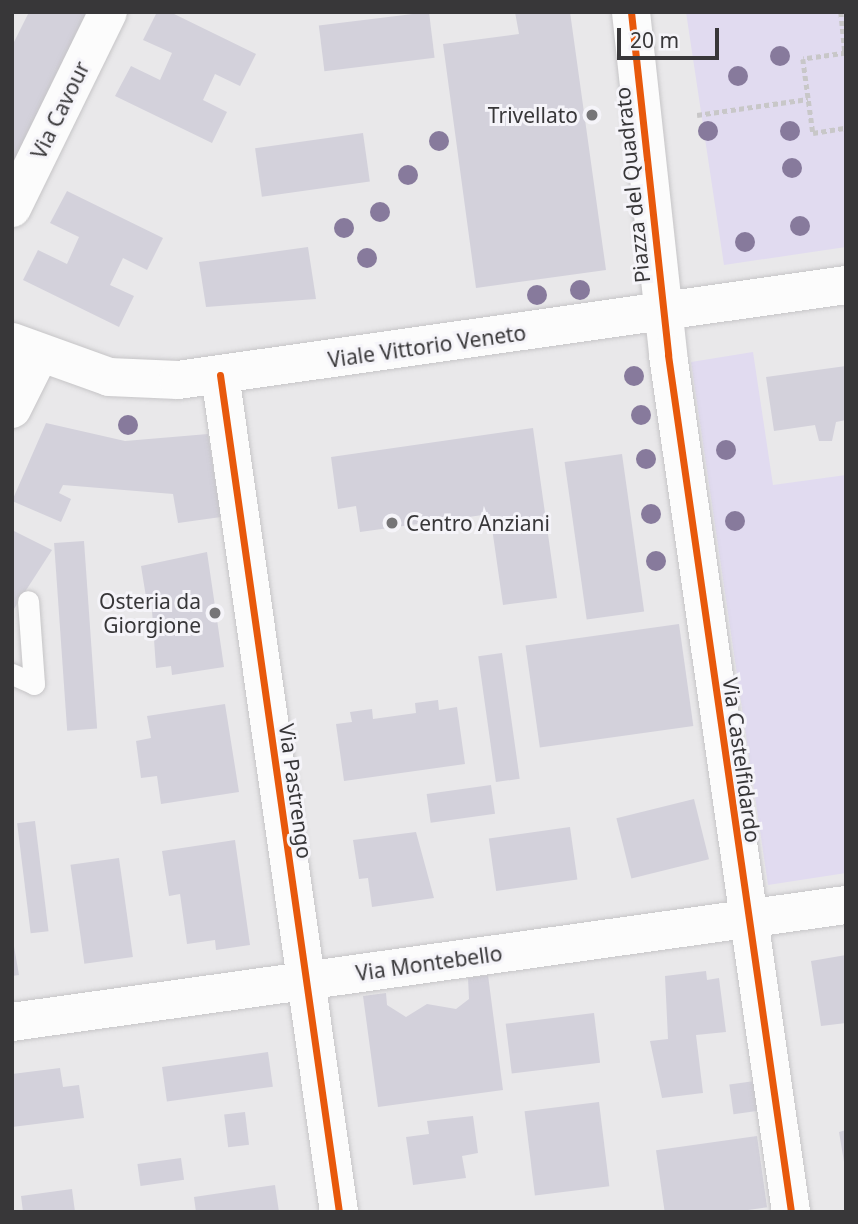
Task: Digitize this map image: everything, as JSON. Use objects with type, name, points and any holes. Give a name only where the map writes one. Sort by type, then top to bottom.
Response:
[{"type":"street","name":"Via Cavour","points":[[12,208],[108,12]]},
{"type":"street","name":"Piazza del Quadrato","points":[[631,12],[664,312]]},
{"type":"street","name":"Viale Vittorio Veneto","points":[[25,349],[109,377],[220,375],[846,285]]},
{"type":"street","name":"Via Castelfidardo","points":[[664,312],[747,919],[791,1212]]},
{"type":"street","points":[[12,409],[25,349]]},
{"type":"street","name":"Via Pastrengo","points":[[220,375],[339,1212]]},
{"type":"street","name":"Via Montebello","points":[[12,1021],[846,905]]},
{"type":"lane","points":[[12,674],[34,684],[28,601]]},
{"type":"path","points":[[841,12],[846,53],[803,58],[813,133],[846,128]]},
{"type":"path","points":[[697,116],[808,99]]},
{"type":"shaded area","points":[[686,12],[846,12],[846,247],[724,265]]},
{"type":"shaded area","points":[[753,352],[773,485],[846,475],[846,873],[768,885],[691,362]]},
{"type":"building","points":[[29,12],[89,12],[12,172],[12,46]]},
{"type":"building","points":[[157,12],[170,12],[256,54],[240,86],[215,74],[203,100],[227,112],[212,143],[115,96],[131,66],[160,80],[172,53],[143,40]]},
{"type":"building","points":[[429,12],[435,58],[324,71],[319,26]]},
{"type":"building","points":[[515,12],[570,12],[606,270],[476,288],[443,44],[519,34]]},
{"type":"building","points":[[363,133],[370,182],[262,197],[255,148]]},
{"type":"building","points":[[67,191],[163,238],[147,270],[123,258],[110,285],[134,296],[119,327],[23,280],[38,250],[67,264],[79,237],[50,223]]},
{"type":"building","points":[[308,247],[316,299],[206,307],[199,262]]},
{"type":"building","points":[[846,366],[846,420],[836,422],[832,441],[819,441],[815,425],[774,431],[766,377]]},
{"type":"building","points":[[46,423],[125,441],[208,434],[221,517],[178,523],[173,494],[63,485],[59,493],[71,499],[61,522],[12,501]]},
{"type":"building","name":"Centro Anziani","points":[[533,428],[557,598],[503,605],[490,514],[360,532],[356,506],[338,509],[331,457]]},
{"type":"building","points":[[622,454],[644,611],[587,620],[565,462]]},
{"type":"building","points":[[12,530],[52,550],[12,612]]},
{"type":"building","points":[[84,541],[97,729],[67,731],[54,543]]},
{"type":"building","points":[[207,552],[224,667],[172,675],[171,666],[156,668],[151,596],[146,597],[141,566]]},
{"type":"building","points":[[679,624],[693,726],[540,748],[526,646]]},
{"type":"building","points":[[502,653],[520,779],[496,782],[478,656]]},
{"type":"building","points":[[438,700],[439,710],[457,707],[465,764],[344,781],[336,724],[352,722],[350,712],[372,709],[373,719],[416,713],[415,703]]},
{"type":"building","points":[[225,704],[239,792],[161,804],[157,776],[141,778],[136,741],[151,738],[147,716]]},
{"type":"building","points":[[491,785],[495,814],[431,823],[427,794]]},
{"type":"building","points":[[694,799],[709,859],[631,879],[616,818]]},
{"type":"building","points":[[35,821],[49,931],[31,933],[17,823]]},
{"type":"building","points":[[570,827],[577,879],[496,891],[489,838]]},
{"type":"building","points":[[416,832],[434,898],[372,907],[368,878],[359,879],[353,840]]},
{"type":"building","points":[[235,840],[250,945],[216,950],[215,940],[187,944],[180,894],[169,896],[162,851]]},
{"type":"building","points":[[119,858],[133,957],[84,964],[70,865]]},
{"type":"building","points":[[12,935],[19,975],[12,976]]},
{"type":"building","points":[[846,955],[846,1023],[821,1026],[811,961]]},
{"type":"building","points":[[706,971],[707,980],[719,978],[726,1032],[696,1035],[703,1093],[662,1098],[650,1041],[668,1039],[665,976]]},
{"type":"building","points":[[488,975],[503,1090],[378,1107],[363,996],[386,993],[387,1005],[406,1017],[427,1004],[456,1009],[469,999],[468,978]]},
{"type":"building","points":[[594,1013],[600,1063],[512,1073],[506,1024]]},
{"type":"building","points":[[268,1052],[273,1087],[167,1102],[162,1067]]},
{"type":"building","points":[[60,1068],[63,1087],[79,1085],[84,1118],[12,1127],[12,1074]]},
{"type":"building","points":[[762,1080],[766,1110],[733,1114],[729,1085]]},
{"type":"building","points":[[599,1102],[609,1186],[535,1196],[525,1111]]},
{"type":"building","points":[[245,1112],[249,1145],[228,1147],[224,1115]]},
{"type":"building","points":[[473,1116],[478,1153],[462,1156],[466,1178],[413,1185],[406,1137],[429,1134],[427,1121]]},
{"type":"building","points":[[846,1130],[846,1162],[844,1162],[839,1132]]},
{"type":"building","points":[[757,1136],[767,1207],[734,1212],[665,1212],[656,1150]]},
{"type":"building","points":[[181,1158],[184,1180],[140,1186],[137,1164]]},
{"type":"building","points":[[275,1185],[279,1212],[196,1212],[194,1197]]},
{"type":"building","points":[[72,1189],[75,1212],[23,1212],[21,1196]]},
{"type":"cycle path","points":[[631,12],[668,355],[791,1212]]},
{"type":"cycle path","points":[[220,375],[339,1212]]},
{"type":"place","name":"Trivellato","points":[[592,115]]},
{"type":"place","name":"Centro Anziani","points":[[392,523]]},
{"type":"place","name":"Osteria da Giorgione","points":[[215,613]]}]
